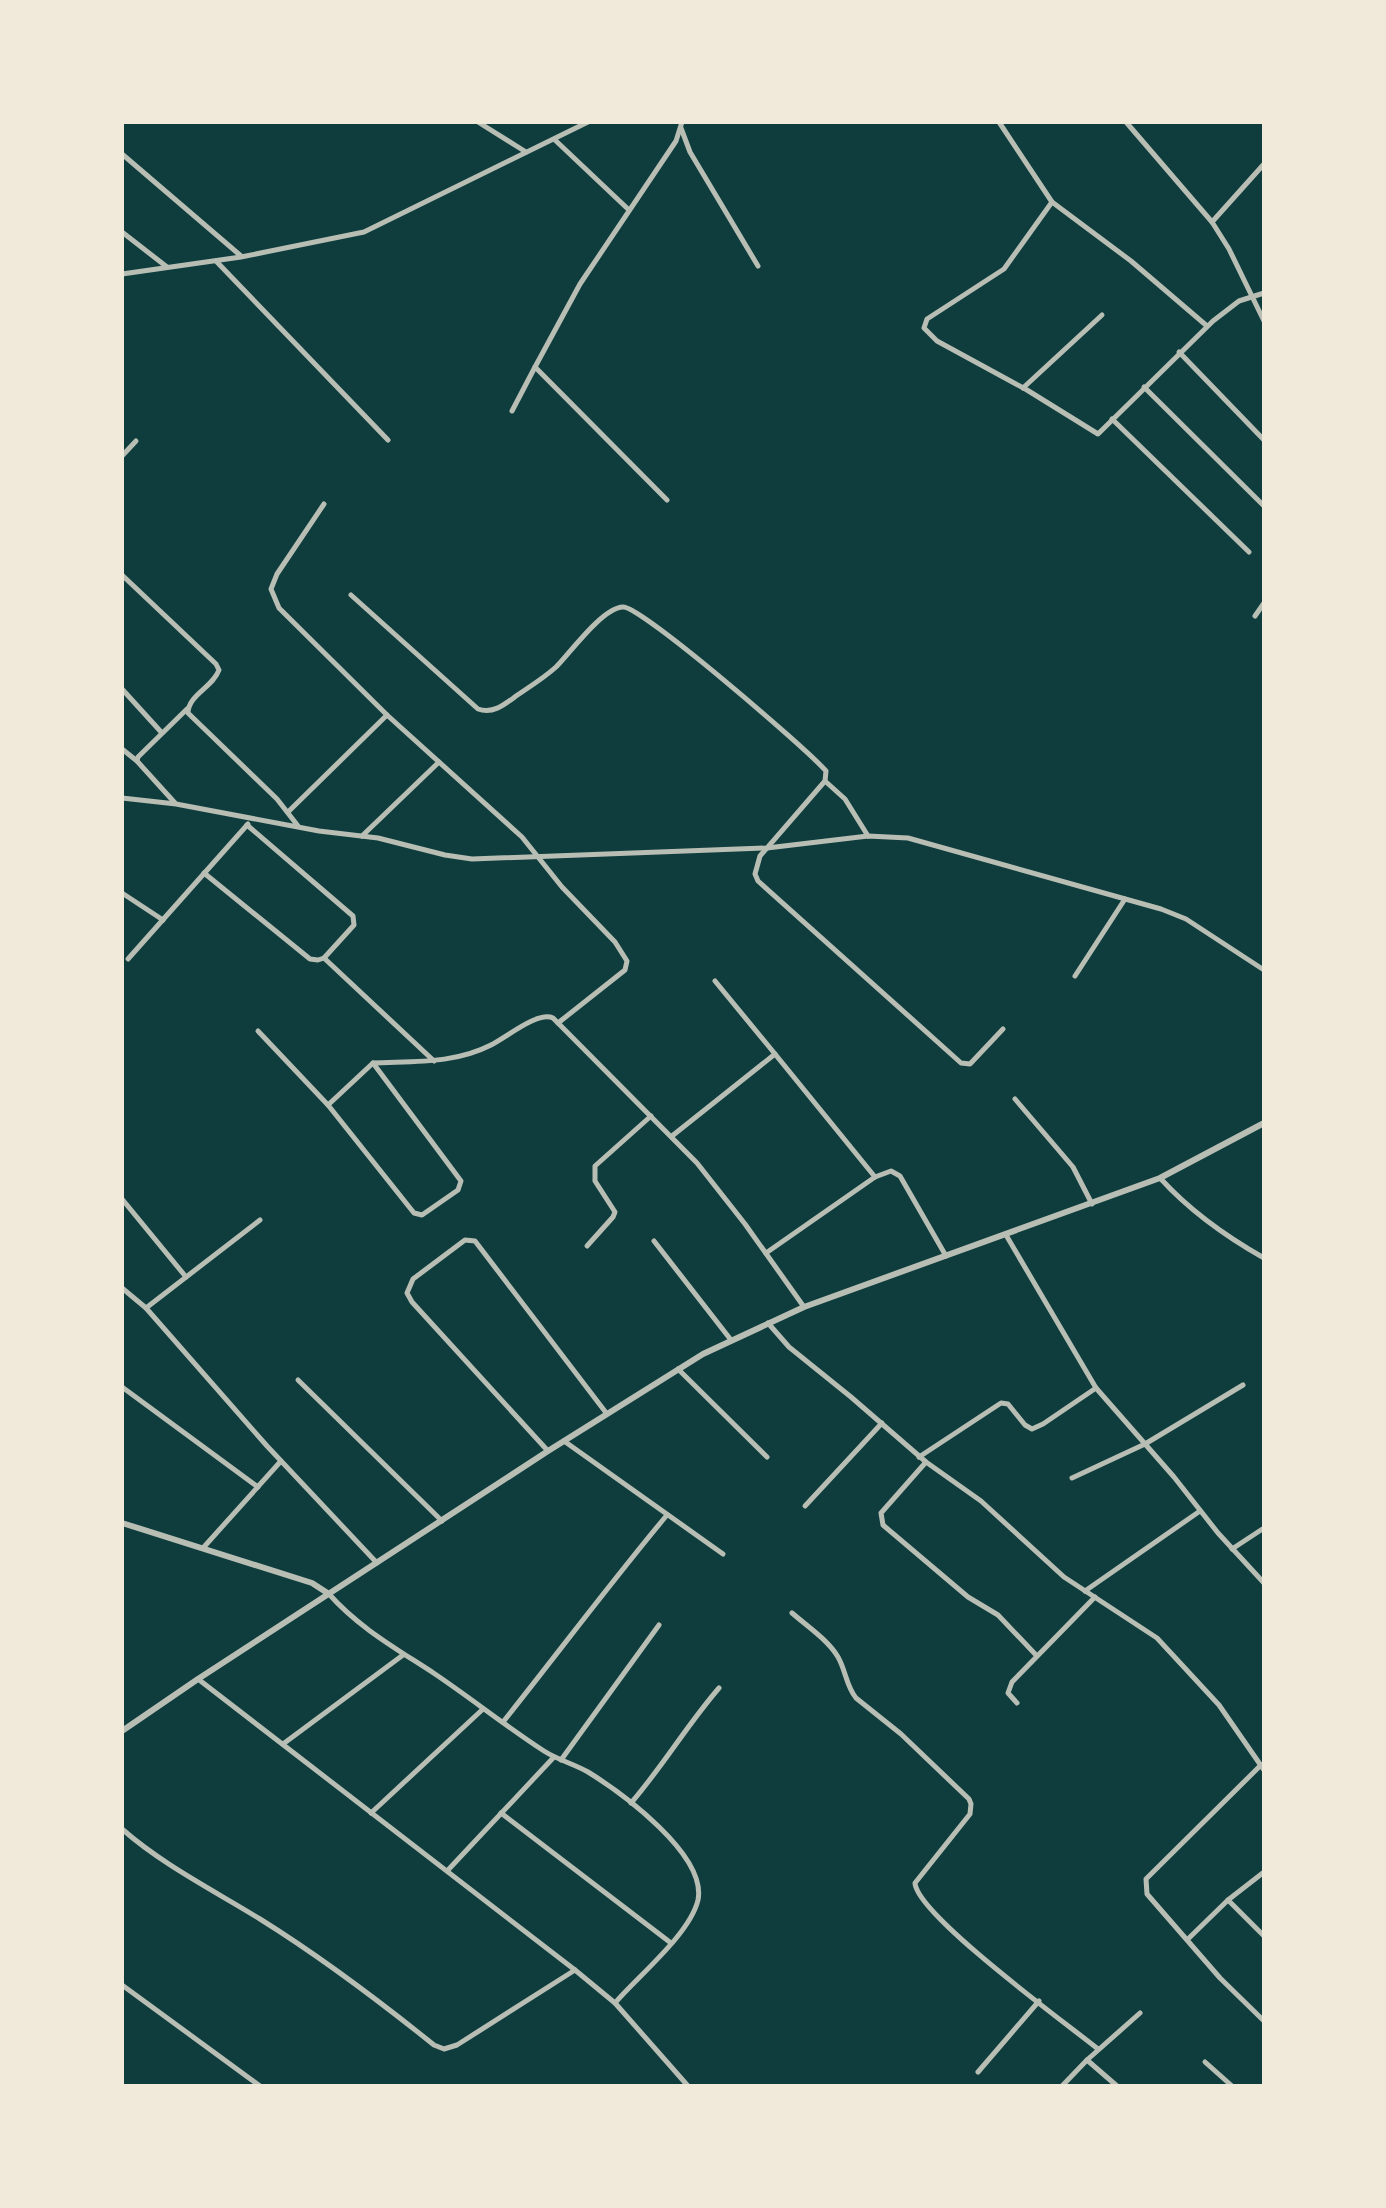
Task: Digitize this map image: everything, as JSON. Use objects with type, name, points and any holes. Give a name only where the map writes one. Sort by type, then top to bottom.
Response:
[{"type":"street","points":[[478,122],[527,153]]},
{"type":"street","points":[[122,274],[241,257],[364,232],[588,122]]},
{"type":"street","points":[[999,122],[1052,202],[1131,261],[1207,326]]},
{"type":"street","points":[[1126,122],[1212,222],[1229,249],[1264,321]]},
{"type":"street","points":[[512,411],[572,297],[676,141],[681,125]]},
{"type":"street","points":[[681,125],[690,152],[758,266]]},
{"type":"street","points":[[555,140],[629,210]]},
{"type":"street","points":[[122,154],[241,257]]},
{"type":"street","points":[[1212,222],[1264,164]]},
{"type":"street","points":[[1052,202],[1004,269],[927,319],[924,328],[937,341],[1098,434],[1207,326],[1239,301],[1264,293]]},
{"type":"street","points":[[122,232],[168,268]]},
{"type":"street","points":[[215,261],[388,440]]},
{"type":"street","points":[[1023,388],[1102,315]]},
{"type":"street","points":[[1179,352],[1264,440]]},
{"type":"street","points":[[535,367],[667,500]]},
{"type":"street","points":[[1144,387],[1264,506]]},
{"type":"street","points":[[1112,419],[1202,503],[1249,552]]},
{"type":"street","points":[[122,456],[136,441]]},
{"type":"street","points":[[324,504],[277,574],[271,589],[279,608],[387,715],[540,856],[562,887],[615,942],[627,961],[625,970],[558,1023]]},
{"type":"street","points":[[122,575],[173,621],[219,670],[217,676],[137,761]]},
{"type":"street","points":[[351,595],[478,709],[489,711],[505,704],[555,668],[613,609],[629,607],[654,624],[801,748],[827,775],[756,864],[758,881],[956,1059],[970,1064],[1003,1029]]},
{"type":"street","points":[[1255,616],[1264,603]]},
{"type":"street","points":[[122,689],[162,733]]},
{"type":"street","points":[[187,709],[288,812],[298,827]]},
{"type":"street","points":[[288,812],[387,715]]},
{"type":"street","points":[[122,749],[176,804]]},
{"type":"street","points":[[361,836],[439,762]]},
{"type":"street","points":[[825,781],[845,799],[868,836]]},
{"type":"street","points":[[122,798],[176,804],[399,842],[458,858],[767,848],[868,836],[908,838],[1174,913],[1264,970]]},
{"type":"street","points":[[128,959],[254,817]]},
{"type":"street","points":[[204,873],[310,959],[324,958],[354,925],[354,917],[247,825]]},
{"type":"street","points":[[122,893],[163,920]]},
{"type":"street","points":[[1075,976],[1125,899]]},
{"type":"street","points":[[324,958],[434,1062]]},
{"type":"street","points":[[715,981],[875,1177]]},
{"type":"street","points":[[328,1105],[373,1063],[434,1062],[487,1047],[541,1016],[553,1018],[697,1163],[804,1307]]},
{"type":"street","points":[[258,1031],[328,1105],[417,1215],[422,1215],[458,1190],[461,1181],[373,1063]]},
{"type":"street","points":[[672,1136],[775,1054]]},
{"type":"street","points":[[1015,1099],[1073,1167],[1092,1204]]},
{"type":"street","points":[[587,1246],[615,1212],[595,1181],[595,1166],[651,1116]]},
{"type":"street","points":[[122,1731],[548,1451],[678,1369],[731,1340],[804,1307],[1160,1178],[1264,1123]]},
{"type":"street","points":[[766,1253],[875,1177],[891,1171],[900,1176],[946,1256]]},
{"type":"street","points":[[1160,1178],[1175,1195],[1217,1229],[1264,1258]]},
{"type":"street","points":[[122,1199],[186,1277]]},
{"type":"street","points":[[146,1308],[260,1220]]},
{"type":"street","points":[[1006,1235],[1096,1388],[1264,1583]]},
{"type":"street","points":[[548,1451],[407,1293],[413,1279],[465,1240],[475,1241],[607,1414]]},
{"type":"street","points":[[654,1241],[731,1340]]},
{"type":"street","points":[[122,1288],[146,1308],[281,1461],[377,1563]]},
{"type":"street","points":[[767,1322],[789,1347],[919,1457],[981,1501],[1064,1577],[1157,1638],[1219,1705],[1262,1768],[1146,1879],[1147,1894],[1220,1978],[1264,2021]]},
{"type":"street","points":[[678,1369],[767,1457]]},
{"type":"street","points":[[298,1380],[442,1521]]},
{"type":"street","points":[[1072,1478],[1145,1444],[1243,1385]]},
{"type":"street","points":[[122,1387],[258,1487]]},
{"type":"street","points":[[919,1457],[1001,1403],[1008,1404],[1032,1429],[1096,1388]]},
{"type":"street","points":[[805,1506],[882,1423]]},
{"type":"street","points":[[564,1441],[723,1554]]},
{"type":"street","points":[[203,1548],[281,1461]]},
{"type":"street","points":[[926,1462],[881,1513],[883,1525],[968,1597],[998,1615],[1036,1655]]},
{"type":"street","points":[[1085,1591],[1200,1511]]},
{"type":"street","points":[[503,1722],[667,1515]]},
{"type":"street","points":[[122,1523],[312,1583],[329,1594],[351,1619],[403,1655],[554,1757],[586,1771],[631,1803],[681,1852],[698,1881],[698,1899],[692,1916],[671,1943],[615,2003]]},
{"type":"street","points":[[1232,1549],[1264,1528]]},
{"type":"street","points":[[1017,1703],[1010,1697],[1008,1688],[1036,1655],[1095,1597]]},
{"type":"street","points":[[792,1613],[833,1651],[856,1698],[901,1734],[969,1799],[970,1814],[919,1875],[915,1883],[916,1893],[946,1926],[1098,2049]]},
{"type":"street","points":[[561,1760],[659,1625]]},
{"type":"street","points":[[283,1744],[403,1655]]},
{"type":"street","points":[[198,1679],[448,1870],[615,2003],[688,2086]]},
{"type":"street","points":[[631,1803],[657,1772],[693,1718],[719,1688]]},
{"type":"street","points":[[371,1813],[483,1709]]},
{"type":"street","points":[[448,1870],[554,1757]]},
{"type":"street","points":[[501,1813],[671,1943]]},
{"type":"street","points":[[122,1829],[172,1866],[356,1983],[434,2045],[444,2049],[457,2045],[575,1970]]},
{"type":"street","points":[[1188,1939],[1228,1900],[1264,1872]]},
{"type":"street","points":[[1228,1900],[1264,1936]]},
{"type":"street","points":[[122,1985],[260,2086]]},
{"type":"street","points":[[978,2072],[1039,2001]]},
{"type":"street","points":[[1062,2086],[1098,2049],[1140,2013]]},
{"type":"street","points":[[1087,2060],[1117,2086]]},
{"type":"street","points":[[1205,2062],[1232,2086]]}]
